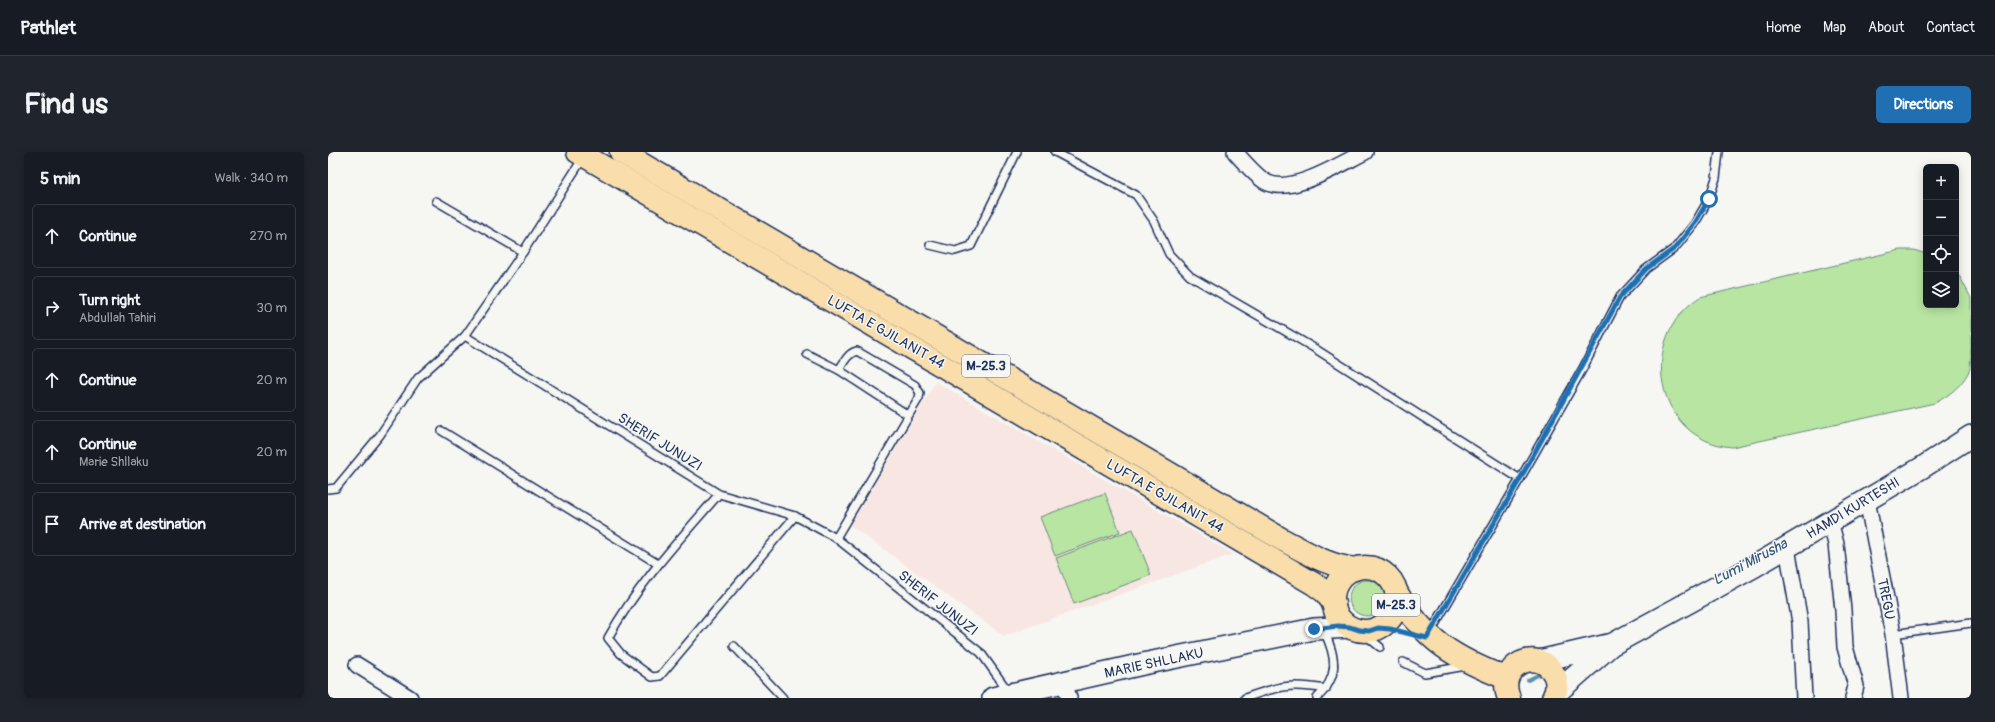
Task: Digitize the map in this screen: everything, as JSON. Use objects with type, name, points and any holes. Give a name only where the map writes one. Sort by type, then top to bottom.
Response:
[{"type":"main road","name":"LUFTA E GJILANIT 44","points":[[622,152],[1283,540],[1337,567],[1355,569]]},
{"type":"main road","name":"LUFTA E GJILANIT 44","points":[[581,154],[1314,584],[1325,592],[1334,606]]},
{"type":"main road","name":"HAMDI KURTESHI","points":[[1554,696],[1611,645],[1787,548],[1970,436]]},
{"type":"main road","name":"M-25.3","points":[[1355,569],[1365,567],[1375,569],[1385,574],[1392,581],[1396,591],[1414,620],[1430,638],[1508,688],[1510,670],[1523,661],[1539,661]]},
{"type":"main road","points":[[1334,606],[1334,593],[1338,582],[1345,574],[1355,569]]},
{"type":"main road","name":"M-25.3","points":[[1367,633],[1392,616],[1397,600],[1396,591]]},
{"type":"main road","name":"M-25.3","points":[[1334,606],[1338,616],[1367,633],[1401,630],[1430,638]]},
{"type":"main road","name":"MARIE SHLLAKU","points":[[1319,628],[1329,616],[1334,606]]},
{"type":"main road","name":"MARIE SHLLAKU","points":[[1001,696],[1067,690],[1319,628],[1367,633]]},
{"type":"main road","name":"HAMDI KURTESHI","points":[[1539,661],[1611,645]]},
{"type":"main road","points":[[1539,661],[1546,665],[1556,678],[1554,696]]},
{"type":"street","points":[[1235,152],[1266,182],[1275,185],[1287,185],[1307,180],[1365,152]]},
{"type":"street","name":"TREGU","points":[[1867,500],[1893,634],[1901,698]]},
{"type":"street","points":[[1830,521],[1836,544],[1843,610],[1845,647],[1856,686],[1853,698]]},
{"type":"street","points":[[1787,548],[1800,622],[1804,698]]},
{"type":"street","points":[[357,665],[410,698]]},
{"type":"lane","points":[[930,245],[955,251],[971,246],[1017,152]]},
{"type":"lane","points":[[1055,152],[1136,195],[1154,221],[1169,254],[1190,276],[1314,348],[1520,479]]},
{"type":"lane","points":[[1430,638],[1520,479],[1620,297],[1646,269],[1675,248],[1695,223],[1709,199],[1716,178],[1719,152]]},
{"type":"lane","points":[[328,489],[336,488],[380,435],[418,378],[465,336],[523,252],[581,154]]},
{"type":"lane","points":[[436,201],[523,252]]},
{"type":"lane","name":"SHERIF JUNUZI","points":[[465,336],[719,494],[795,516],[836,538],[981,653],[1001,696]]},
{"type":"lane","points":[[836,538],[919,398],[920,393],[915,385],[857,351],[852,352],[848,356],[839,370]]},
{"type":"lane","points":[[807,354],[839,370],[908,415]]},
{"type":"lane","points":[[442,431],[658,564]]},
{"type":"lane","points":[[719,494],[658,564],[620,615],[608,638],[621,654],[652,677],[660,676],[795,516]]},
{"type":"lane","points":[[1893,634],[1971,623]]},
{"type":"lane","points":[[1317,698],[1326,689],[1333,672],[1334,651],[1319,628]]},
{"type":"lane","points":[[734,646],[783,698]]},
{"type":"lane","points":[[1403,662],[1424,672],[1472,665]]},
{"type":"lane","points":[[1245,698],[1278,687],[1291,685],[1326,689]]},
{"type":"shaded area","points":[[936,382],[1233,554],[1004,636],[850,525]]},
{"type":"green space","points":[[1900,250],[1914,250],[1923,253],[1923,308],[1959,308],[1959,276],[1971,298],[1970,369],[1960,385],[1946,397],[1935,403],[1732,447],[1706,440],[1686,427],[1671,407],[1663,385],[1662,360],[1667,336],[1680,315],[1700,297]]},
{"type":"green space","points":[[1105,493],[1120,532],[1055,556],[1040,517]]},
{"type":"green space","points":[[1133,529],[1151,575],[1074,604],[1056,558]]},
{"type":"green space","points":[[1370,580],[1380,585],[1384,591],[1384,605],[1380,611],[1374,615],[1364,616],[1354,611],[1350,605],[1349,595],[1354,585],[1360,581]]},
{"type":"waterway","name":"Lumi Mirusha","points":[[1528,680],[1544,672]]},
{"type":"route","points":[[1314,629],[1338,626],[1369,631],[1378,628],[1401,630],[1427,638],[1582,370],[1620,297],[1646,269],[1675,248],[1695,223],[1709,199]]}]
